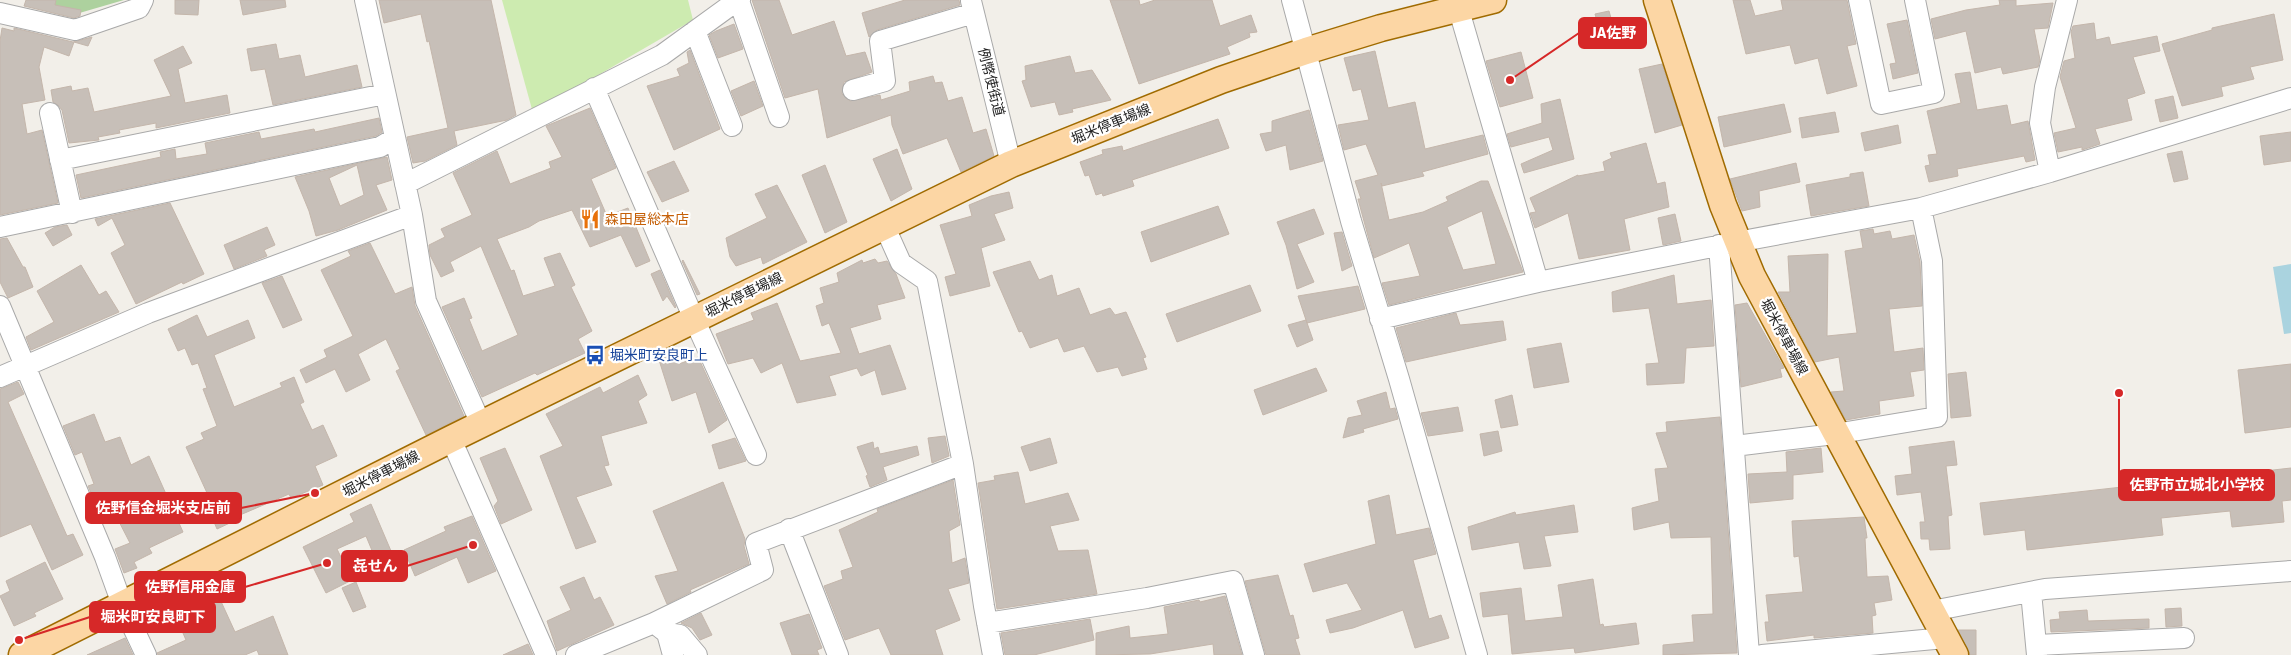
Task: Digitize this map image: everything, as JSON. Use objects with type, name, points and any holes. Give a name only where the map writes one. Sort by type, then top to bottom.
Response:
[{"type":"main road","name":"堀米停車場線","points":[[22,655],[481,424],[884,225],[1012,164],[1221,80],[1306,51],[1457,4],[1492,0]]},
{"type":"main road","name":"堀米停車場線","points":[[1657,0],[1703,144],[1728,244],[1752,276],[1950,646]]},
{"type":"street","points":[[0,13],[74,30],[139,8],[143,0]]},
{"type":"street","points":[[365,0],[412,216],[426,301],[481,424]]},
{"type":"street","points":[[405,184],[662,55],[740,0],[779,117]]},
{"type":"street","points":[[1292,0],[1351,221],[1478,655]]},
{"type":"street","points":[[1858,0],[1881,104],[1934,93],[1915,0]]},
{"type":"street","points":[[2050,172],[2040,123],[2046,87],[2067,0]]},
{"type":"street","points":[[1457,4],[1538,282]]},
{"type":"street","points":[[853,90],[884,82],[880,41],[973,6]]},
{"type":"street","name":"例幣使街道","points":[[973,6],[1012,164]]},
{"type":"street","points":[[695,31],[732,126]]},
{"type":"street","points":[[594,88],[694,319],[756,455]]},
{"type":"street","points":[[60,160],[385,94]]},
{"type":"street","points":[[1380,319],[1538,282],[1921,208],[2050,172],[2291,98]]},
{"type":"street","points":[[50,113],[72,213]]},
{"type":"street","points":[[0,227],[380,147],[395,138]]},
{"type":"street","points":[[1734,446],[1836,434],[1937,417],[1932,261],[1921,208]]},
{"type":"street","points":[[0,377],[148,313],[412,216]]},
{"type":"street","points":[[884,225],[901,263],[927,281],[963,464],[993,655]]},
{"type":"street","points":[[1728,244],[1734,446],[1749,655]]},
{"type":"street","points":[[0,306],[105,557],[122,604],[146,655]]},
{"type":"street","points":[[451,439],[546,655]]},
{"type":"street","points":[[576,655],[661,628],[763,570],[756,542],[963,464]]},
{"type":"street","points":[[789,530],[838,655]]},
{"type":"street","points":[[1932,611],[2031,592],[2291,571]]},
{"type":"street","points":[[987,623],[1147,598],[1233,581],[1254,655]]},
{"type":"street","points":[[2031,592],[2037,650],[2184,638]]},
{"type":"street","points":[[661,628],[673,655]]},
{"type":"street","points":[[661,628],[680,634],[698,655]]},
{"type":"street","points":[[1762,655],[1950,646]]},
{"type":"green space","points":[[41,0],[124,0],[76,14]]},
{"type":"green space","points":[[502,0],[688,0],[693,20],[533,113]]},
{"type":"water","points":[[2291,264],[2291,333],[2284,334],[2273,267]]},
{"type":"building","points":[[26,0],[56,0],[55,5],[81,10],[80,16],[74,18],[24,6]]},
{"type":"building","points":[[175,0],[199,0],[198,15],[175,14]]},
{"type":"building","points":[[240,0],[285,0],[286,7],[243,15]]},
{"type":"building","points":[[379,0],[491,0],[516,115],[507,120],[454,131],[457,145],[425,161],[413,163],[407,137],[448,128],[429,41],[427,42],[421,14],[384,23]]},
{"type":"building","points":[[752,0],[779,0],[792,35],[834,21],[846,56],[865,52],[872,72],[844,82],[842,94],[850,101],[880,95],[881,100],[910,91],[909,82],[933,76],[935,83],[942,82],[948,101],[962,97],[973,133],[986,129],[994,156],[961,172],[947,138],[903,154],[892,125],[891,115],[827,138],[818,89],[785,98]]},
{"type":"building","points":[[905,0],[959,0],[960,5],[877,30],[869,37],[862,13]]},
{"type":"building","points":[[1110,0],[1139,0],[1140,5],[1155,0],[1212,0],[1220,26],[1251,15],[1257,32],[1249,33],[1250,37],[1227,47],[1230,54],[1139,84]]},
{"type":"building","points":[[1733,0],[1750,0],[1755,16],[1783,10],[1781,0],[1847,0],[1856,44],[1847,46],[1857,86],[1827,94],[1818,58],[1795,64],[1790,45],[1746,54]]},
{"type":"building","points":[[1999,0],[2016,0],[2016,6],[2053,3],[2048,28],[2034,29],[2040,60],[2038,67],[2003,74],[2001,67],[1975,73],[1966,31],[1935,39],[1931,19],[1966,10],[2000,5]]},
{"type":"building","points":[[1609,11],[1616,36],[1602,39],[1595,14]]},
{"type":"building","points":[[2274,14],[2283,60],[2250,67],[2254,79],[2221,87],[2223,96],[2182,106],[2162,44],[2212,30],[2212,28]]},
{"type":"building","points":[[1907,20],[1918,73],[1893,79],[1890,64],[1896,63],[1887,24]]},
{"type":"building","points":[[2094,23],[2096,40],[2109,37],[2111,45],[2157,36],[2160,51],[2133,57],[2145,93],[2127,99],[2132,120],[2095,129],[2100,144],[2082,150],[2082,147],[2058,152],[2054,133],[2076,128],[2060,77],[2064,61],[2075,58],[2071,32],[2073,26]]},
{"type":"building","points":[[734,24],[743,49],[718,58],[709,35]]},
{"type":"building","points":[[2,28],[14,31],[14,28],[73,42],[92,37],[88,46],[74,42],[69,56],[44,47],[39,67],[45,100],[22,104],[27,134],[42,130],[58,203],[0,215],[0,41]]},
{"type":"building","points":[[276,44],[279,59],[300,55],[305,77],[357,65],[362,87],[273,105],[265,69],[251,71],[247,49]]},
{"type":"building","points":[[183,46],[192,63],[178,69],[185,103],[227,95],[230,113],[156,128],[156,123],[119,130],[120,133],[98,137],[99,140],[69,143],[62,110],[53,102],[51,90],[71,86],[72,91],[88,88],[94,112],[171,96],[154,60]]},
{"type":"building","points":[[690,50],[720,129],[674,150],[647,86],[680,76],[677,69],[689,63],[687,52]]},
{"type":"building","points":[[1375,51],[1388,108],[1415,102],[1425,149],[1483,135],[1488,154],[1422,172],[1424,176],[1382,186],[1381,183],[1389,220],[1423,212],[1448,201],[1446,197],[1481,181],[1488,181],[1523,272],[1389,305],[1382,283],[1420,276],[1409,243],[1374,258],[1358,199],[1361,199],[1355,181],[1378,175],[1366,144],[1344,150],[1338,125],[1369,120],[1361,89],[1353,91],[1344,58]],"holes":[[[1482,211],[1496,264],[1463,270],[1447,227]]]},
{"type":"building","points":[[1521,52],[1533,98],[1500,107],[1486,61]]},
{"type":"building","points":[[1070,56],[1075,73],[1092,70],[1111,100],[1072,109],[1073,112],[1059,115],[1055,102],[1031,107],[1022,81],[1026,80],[1025,66]]},
{"type":"building","points":[[1662,64],[1682,125],[1655,133],[1639,69]]},
{"type":"building","points":[[1970,72],[1977,110],[2007,105],[2011,125],[2028,121],[2035,160],[2026,162],[2024,156],[1957,169],[1958,176],[1929,182],[1925,166],[1930,165],[1928,155],[1937,154],[1927,111],[1961,103],[1955,74]]},
{"type":"building","points":[[754,81],[763,106],[741,116],[731,91]]},
{"type":"building","points":[[2173,96],[2178,118],[2160,122],[2155,100]]},
{"type":"building","points":[[1560,99],[1574,159],[1524,173],[1521,164],[1553,150],[1549,137],[1511,147],[1507,134],[1542,123],[1541,104]]},
{"type":"building","points":[[1784,104],[1791,132],[1724,147],[1718,117]]},
{"type":"building","points":[[590,108],[616,168],[591,179],[607,216],[628,208],[650,261],[636,267],[621,235],[590,247],[572,210],[539,221],[529,227],[497,239],[511,271],[514,270],[523,296],[555,286],[544,258],[560,253],[575,285],[571,287],[592,331],[578,339],[585,353],[482,397],[442,307],[464,298],[472,318],[469,319],[482,351],[518,335],[481,246],[450,262],[454,271],[441,277],[430,255],[429,245],[445,237],[441,229],[472,215],[453,173],[497,151],[510,184],[551,168],[549,162],[562,157],[546,126]]},
{"type":"building","points":[[1309,110],[1323,161],[1290,170],[1286,145],[1266,151],[1260,134],[1272,132],[1272,121]]},
{"type":"building","points":[[1835,112],[1839,132],[1802,138],[1799,118]]},
{"type":"building","points":[[379,118],[382,132],[376,136],[81,198],[76,175],[161,157],[160,152],[175,149],[176,159],[207,154],[205,143],[259,132],[261,139],[314,129],[315,132]]},
{"type":"building","points":[[1218,119],[1229,148],[1132,180],[1134,186],[1103,196],[1102,193],[1096,195],[1089,175],[1085,176],[1080,162],[1103,154],[1102,150],[1122,146],[1123,151]]},
{"type":"building","points":[[1898,125],[1901,143],[1865,151],[1861,133]]},
{"type":"building","points":[[2291,132],[2291,161],[2264,165],[2260,136]]},
{"type":"building","points":[[1646,143],[1657,184],[1665,182],[1669,207],[1624,219],[1630,250],[1579,259],[1568,213],[1535,228],[1530,213],[1536,212],[1530,198],[1578,175],[1605,171],[1603,162],[1612,158],[1610,153]]},
{"type":"building","points":[[897,149],[912,189],[891,201],[873,159]]},
{"type":"building","points":[[2182,151],[2188,179],[2174,182],[2167,154]]},
{"type":"building","points":[[387,157],[392,180],[376,185],[387,210],[338,230],[316,236],[309,211],[295,177]],"holes":[[[357,165],[364,195],[340,206],[329,178]]]},
{"type":"building","points":[[674,161],[689,191],[662,202],[647,172]]},
{"type":"building","points":[[1796,163],[1800,182],[1759,191],[1760,207],[1742,211],[1730,179]]},
{"type":"building","points":[[825,165],[847,222],[825,233],[802,175]]},
{"type":"building","points":[[1863,172],[1869,206],[1811,216],[1806,185],[1850,177],[1850,174]]},
{"type":"building","points":[[777,185],[807,242],[763,264],[761,257],[736,266],[730,257],[726,238],[767,218],[755,194]]},
{"type":"building","points":[[1009,192],[1013,208],[994,214],[1005,240],[981,248],[990,286],[950,296],[945,277],[956,274],[940,225],[972,216],[969,205],[991,196]]},
{"type":"building","points":[[170,203],[204,274],[183,284],[182,282],[136,304],[111,253],[125,245],[112,218],[98,226],[95,219]]},
{"type":"building","points":[[1218,206],[1229,234],[1151,262],[1141,232]]},
{"type":"building","points":[[1314,209],[1324,234],[1297,244],[1314,282],[1297,289],[1286,245],[1277,222]]},
{"type":"building","points":[[1675,214],[1681,241],[1663,245],[1658,218]]},
{"type":"building","points":[[67,225],[72,235],[53,246],[45,233],[55,227]]},
{"type":"building","points":[[267,227],[275,245],[264,250],[267,256],[234,269],[224,245]]},
{"type":"building","points":[[1873,229],[1874,234],[1890,231],[1892,239],[1914,235],[1920,262],[1922,306],[1889,309],[1894,352],[1923,348],[1924,370],[1910,372],[1914,396],[1879,401],[1880,414],[1846,420],[1831,392],[1844,391],[1839,357],[1815,362],[1778,292],[1790,292],[1788,256],[1828,254],[1827,336],[1857,333],[1845,251],[1863,248],[1860,231]]},
{"type":"building","points":[[1342,232],[1352,266],[1342,271],[1334,233]]},
{"type":"building","points":[[7,238],[23,267],[25,267],[33,287],[8,298],[0,282],[0,239]]},
{"type":"building","points":[[370,243],[395,294],[412,287],[415,306],[464,416],[426,435],[396,371],[400,369],[386,339],[358,354],[370,380],[346,392],[335,369],[306,383],[300,370],[327,357],[324,350],[353,336],[321,270],[351,256],[348,251]]},
{"type":"building","points":[[875,259],[878,263],[887,261],[896,274],[905,298],[877,305],[881,319],[850,328],[859,354],[890,345],[906,389],[882,395],[875,370],[861,376],[857,368],[829,376],[836,395],[797,403],[782,363],[761,373],[753,358],[728,364],[716,334],[754,320],[751,313],[777,303],[800,361],[841,353],[829,323],[822,326],[816,306],[824,303],[820,288],[839,282],[837,273],[862,260],[863,263]]},
{"type":"building","points":[[683,260],[700,294],[697,295]]},
{"type":"building","points":[[1030,261],[1039,280],[1052,275],[1057,296],[1079,288],[1090,315],[1110,308],[1115,315],[1126,312],[1146,357],[1143,358],[1147,369],[1122,376],[1118,367],[1097,372],[1084,346],[1064,352],[1058,338],[1030,348],[1022,331],[1019,332],[993,272]]},
{"type":"building","points":[[81,265],[99,295],[106,291],[119,312],[31,350],[26,337],[54,322],[37,291]]},
{"type":"building","points":[[660,270],[675,308],[667,296],[663,301],[651,274]]},
{"type":"building","points":[[1674,275],[1677,304],[1711,300],[1714,346],[1686,348],[1684,383],[1647,385],[1646,364],[1659,363],[1649,308],[1613,312],[1612,292]]},
{"type":"building","points":[[282,276],[302,320],[283,328],[262,283]]},
{"type":"building","points":[[1250,285],[1261,311],[1177,342],[1166,314]]},
{"type":"building","points":[[1358,286],[1365,309],[1307,323],[1298,296]]},
{"type":"building","points":[[1747,303],[1784,368],[1780,369],[1782,377],[1741,387],[1735,305]]},
{"type":"building","points":[[1456,313],[1460,325],[1503,321],[1506,340],[1406,362],[1396,328]]},
{"type":"building","points":[[197,315],[207,337],[248,320],[255,338],[214,355],[234,407],[282,387],[280,383],[294,377],[304,402],[300,404],[312,430],[323,425],[337,456],[315,466],[323,485],[291,498],[289,494],[233,518],[234,521],[217,529],[208,508],[213,506],[186,447],[204,439],[201,433],[217,426],[203,389],[207,388],[198,363],[192,365],[185,348],[178,351],[168,329]]},
{"type":"building","points":[[1306,320],[1313,340],[1297,347],[1288,325]]},
{"type":"building","points":[[1561,343],[1569,382],[1534,388],[1527,349]]},
{"type":"building","points":[[674,351],[679,364],[698,357],[727,420],[709,433],[696,392],[672,401],[659,360]]},
{"type":"building","points":[[2291,364],[2291,427],[2245,433],[2238,370]]},
{"type":"building","points":[[1316,368],[1327,391],[1263,415],[1254,390]]},
{"type":"building","points":[[1966,372],[1971,416],[1951,418],[1948,374]]},
{"type":"building","points":[[638,375],[647,395],[638,401],[647,423],[601,436],[609,465],[604,466],[612,485],[576,497],[596,542],[576,549],[540,456],[563,446],[546,414],[600,387],[603,393]]},
{"type":"building","points":[[18,382],[24,394],[8,402],[67,536],[73,534],[83,555],[52,570],[31,524],[0,537],[0,389]]},
{"type":"building","points":[[1386,392],[1390,409],[1395,408],[1398,419],[1363,429],[1364,432],[1343,438],[1348,418],[1362,415],[1357,401]]},
{"type":"building","points":[[1512,395],[1518,425],[1501,428],[1495,400]]},
{"type":"building","points":[[1458,407],[1463,431],[1428,436],[1421,413]]},
{"type":"building","points":[[94,414],[105,442],[120,437],[131,465],[149,456],[183,532],[149,548],[152,553],[134,562],[137,568],[124,573],[115,549],[130,543],[112,508],[100,513],[88,486],[94,484],[82,452],[75,455],[63,426]]},
{"type":"building","points":[[1720,417],[1737,653],[1663,655],[1663,645],[1694,642],[1692,615],[1713,614],[1711,537],[1671,538],[1669,522],[1634,530],[1632,508],[1659,501],[1655,469],[1668,468],[1656,433],[1667,432],[1666,422]]},
{"type":"building","points":[[1498,431],[1502,451],[1484,456],[1480,434]]},
{"type":"building","points":[[945,436],[949,456],[932,463],[928,438]]},
{"type":"building","points":[[735,438],[746,461],[719,469],[712,445]]},
{"type":"building","points":[[1050,438],[1057,463],[1030,471],[1021,447]]},
{"type":"building","points":[[1954,441],[1957,465],[1946,466],[1952,515],[1948,516],[1950,549],[1930,550],[1929,539],[1921,539],[1920,522],[1925,522],[1921,492],[1897,495],[1895,476],[1912,474],[1909,447]]},
{"type":"building","points":[[873,442],[874,449],[878,447],[880,454],[917,446],[919,455],[883,467],[887,480],[870,487],[866,476],[868,475],[857,447]]},
{"type":"building","points":[[505,448],[532,510],[501,524],[494,506],[498,501],[480,458]]},
{"type":"building","points":[[1821,448],[1823,472],[1793,475],[1793,499],[1750,503],[1748,474],[1787,472],[1786,452]]},
{"type":"building","points":[[2291,468],[2291,500],[2282,501],[2284,522],[2232,527],[2230,511],[2161,518],[2163,535],[2027,550],[2025,530],[1984,535],[1980,503]]},
{"type":"building","points":[[1018,472],[1025,504],[1068,493],[1079,520],[1050,526],[1058,551],[1088,550],[1097,594],[997,609],[978,483],[995,480],[994,476]]},
{"type":"building","points":[[953,480],[960,525],[949,531],[952,563],[965,558],[969,583],[948,589],[960,620],[935,630],[943,655],[891,655],[879,628],[845,640],[824,586],[843,579],[841,571],[853,567],[839,530],[878,512],[877,509]]},
{"type":"building","points":[[723,482],[745,539],[744,546],[749,564],[690,590],[691,592],[667,604],[655,576],[678,571],[653,511]]},
{"type":"building","points":[[1389,495],[1396,535],[1429,528],[1436,554],[1413,560],[1429,619],[1441,615],[1449,638],[1415,648],[1403,610],[1353,628],[1330,633],[1326,620],[1362,610],[1347,583],[1313,592],[1304,564],[1376,544],[1368,501]]},
{"type":"building","points":[[371,504],[394,558],[378,565],[366,536],[337,549],[352,580],[326,593],[303,547],[354,522],[350,514]]},
{"type":"building","points":[[1574,505],[1578,532],[1544,536],[1551,566],[1524,569],[1519,542],[1472,550],[1468,527],[1515,512],[1516,515]]},
{"type":"building","points":[[472,516],[496,571],[468,583],[457,557],[415,576],[404,550],[446,531],[444,527]]},
{"type":"building","points":[[1864,517],[1867,538],[1865,538],[1867,577],[1888,576],[1892,600],[1874,603],[1876,615],[1872,616],[1873,633],[1814,638],[1814,635],[1767,641],[1765,622],[1769,622],[1766,595],[1803,592],[1799,556],[1794,557],[1792,521]]},
{"type":"building","points":[[45,562],[63,599],[34,613],[36,616],[14,626],[0,596],[10,591],[6,581]]},
{"type":"building","points":[[1278,575],[1290,616],[1293,615],[1299,638],[1295,639],[1300,655],[1266,655],[1245,581]]},
{"type":"building","points":[[584,577],[594,600],[600,597],[614,625],[557,651],[547,621],[571,610],[560,587]]},
{"type":"building","points":[[1593,579],[1600,625],[1603,624],[1604,627],[1636,623],[1639,644],[1575,653],[1574,648],[1512,654],[1508,614],[1483,617],[1480,593],[1521,588],[1525,621],[1563,617],[1558,585]]},
{"type":"building","points":[[356,582],[366,607],[353,612],[342,588]]},
{"type":"building","points":[[213,584],[235,632],[273,616],[288,655],[259,655],[257,650],[245,655],[158,655],[157,653],[186,640],[176,617],[199,607],[193,593]]},
{"type":"building","points":[[1225,596],[1242,655],[1214,655],[1213,644],[1150,654],[1096,655],[1096,633],[1129,626],[1130,638],[1168,634],[1164,607]]},
{"type":"building","points":[[2181,608],[2182,626],[2166,627],[2165,609]]},
{"type":"building","points":[[2087,610],[2088,621],[2149,619],[2149,628],[2051,632],[2050,620],[2060,619],[2059,612]]},
{"type":"building","points":[[701,613],[712,635],[700,640],[692,628],[681,623]]},
{"type":"building","points":[[809,614],[822,648],[817,650],[819,655],[792,655],[780,623]]},
{"type":"building","points":[[1090,619],[1094,640],[1034,655],[1005,655],[1001,633]]},
{"type":"building","points":[[1958,630],[1976,630],[1976,655],[1970,655]]},
{"type":"building","points":[[125,638],[133,655],[87,655]]},
{"type":"building","points":[[528,644],[533,655],[503,655]]},
{"type":"place","name":"JA佐野","points":[[1510,80]]},
{"type":"place","name":"森田屋総本店","points":[[590,219]]},
{"type":"place","name":"堀米町安良町上","points":[[595,355]]},
{"type":"place","name":"佐野市立城北小学校","points":[[2119,393]]},
{"type":"place","name":"佐野信金堀米支店前","points":[[315,493]]},
{"type":"place","name":"㐂せん","points":[[473,545]]},
{"type":"place","name":"佐野信用金庫","points":[[327,563]]},
{"type":"place","name":"堀米町安良町下","points":[[19,640]]}]
